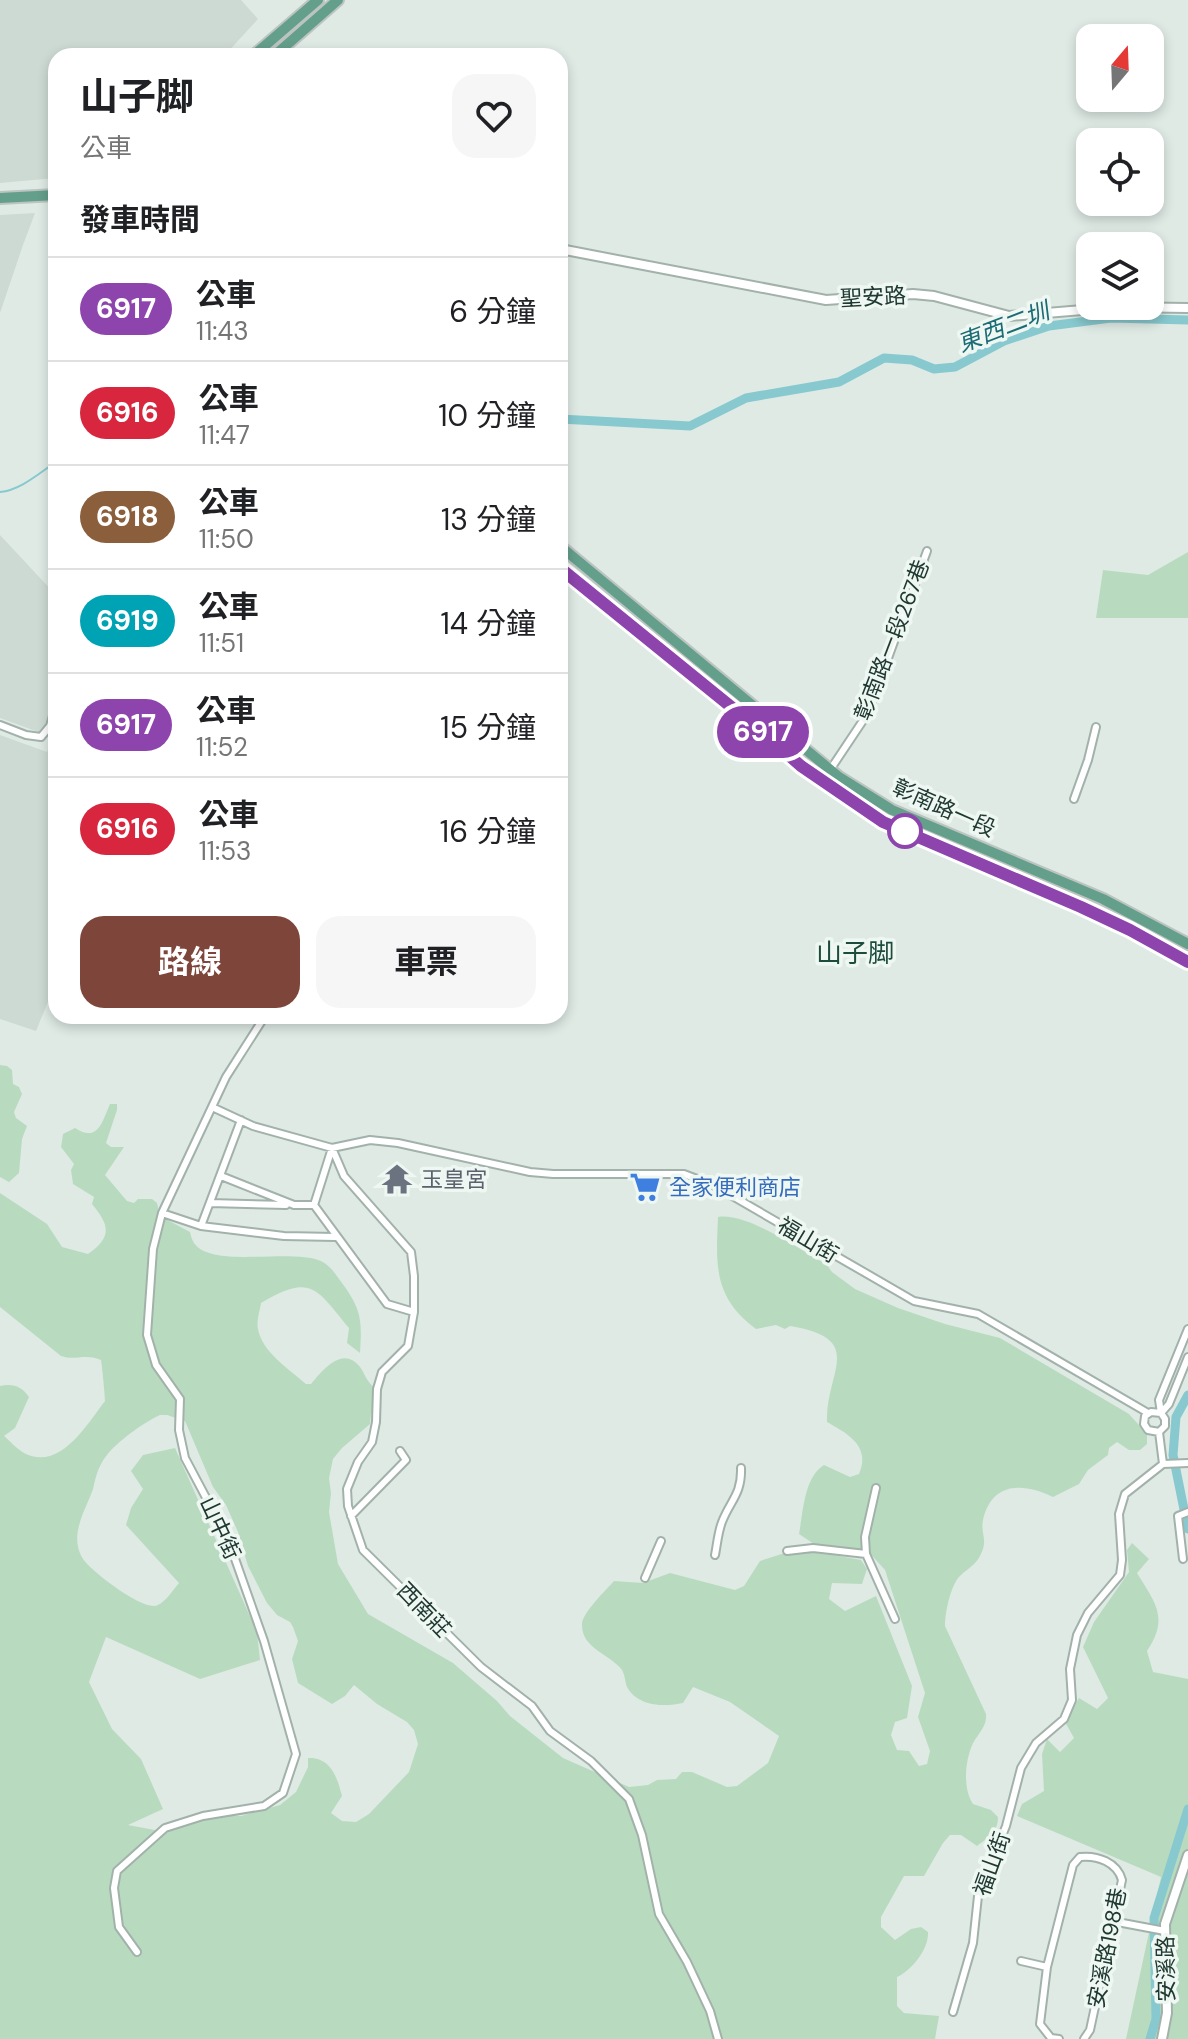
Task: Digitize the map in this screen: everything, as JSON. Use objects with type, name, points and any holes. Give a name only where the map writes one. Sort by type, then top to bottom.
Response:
[{"type":"main road","points":[[262,48],[318,0]]},
{"type":"main road","points":[[283,48],[338,0]]},
{"type":"main road","points":[[0,198],[48,195]]},
{"type":"main road","name":"彰南路一段","points":[[568,553],[830,770],[892,810],[1103,899],[1188,944]]},
{"type":"main road","name":"彰南路一段","points":[[568,574],[801,766],[883,822],[1081,907],[1188,962]]},
{"type":"street","name":"聖安路","points":[[568,251],[826,300],[913,294],[934,296],[1009,316],[1119,307],[1188,308]]},
{"type":"street","name":"彰南路一段267巷","points":[[830,770],[868,713],[927,551]]},
{"type":"street","points":[[0,725],[41,737],[48,728]]},
{"type":"street","points":[[1074,799],[1096,727]]},
{"type":"street","name":"山中街","points":[[137,1952],[119,1927],[114,1888],[117,1871],[165,1828],[203,1816],[264,1806],[283,1793],[296,1754],[264,1641],[228,1539],[185,1458],[179,1430],[180,1399],[156,1365],[147,1335],[153,1249],[162,1213],[226,1077],[260,1024]]},
{"type":"street","name":"福山街","points":[[212,1107],[241,1120],[332,1148],[370,1140],[398,1143],[530,1172],[684,1174],[715,1186],[914,1301],[967,1310],[1000,1325],[1148,1413],[1144,1420],[1146,1428],[1159,1432]]},
{"type":"street","points":[[201,1226],[241,1120]]},
{"type":"street","points":[[314,1205],[332,1148]]},
{"type":"street","name":"西南莊","points":[[332,1148],[344,1176],[411,1252],[414,1312],[408,1346],[382,1372],[377,1389],[372,1442],[348,1481],[348,1506],[363,1550],[481,1667],[532,1706],[550,1731],[591,1761],[629,1799],[642,1835],[659,1914],[687,1962],[710,2011],[718,2039]]},
{"type":"street","points":[[221,1176],[294,1205]]},
{"type":"street","points":[[210,1203],[314,1205]]},
{"type":"street","points":[[314,1205],[387,1304],[414,1312]]},
{"type":"street","points":[[162,1213],[201,1226],[284,1236],[335,1237]]},
{"type":"street","name":"福山街","points":[[953,2012],[973,1943],[978,1896],[1006,1826],[1021,1768],[1036,1743],[1064,1719],[1072,1700],[1070,1669],[1077,1635],[1088,1613],[1120,1575],[1119,1514],[1125,1494],[1163,1464],[1159,1432],[1166,1422],[1159,1400],[1188,1329]]},
{"type":"street","points":[[1148,1413],[1161,1413],[1169,1404],[1188,1357]]},
{"type":"street","points":[[351,1516],[406,1460],[400,1451]]},
{"type":"street","points":[[1163,1464],[1188,1463]]},
{"type":"street","points":[[715,1555],[722,1522],[734,1503],[741,1482],[741,1468]]},
{"type":"street","points":[[876,1488],[865,1537],[866,1554],[895,1619]]},
{"type":"street","points":[[1183,1559],[1178,1516],[1188,1512]]},
{"type":"street","points":[[645,1578],[661,1541]]},
{"type":"street","points":[[787,1551],[813,1548],[866,1554]]},
{"type":"street","name":"安溪路","points":[[1162,2039],[1167,2013],[1163,1931],[1188,1855]]},
{"type":"street","name":"安溪路198巷","points":[[1059,2039],[1051,2038],[1040,2024],[1047,1967],[1073,1865],[1080,1857],[1091,1856],[1113,1864],[1122,1880],[1090,2030],[1084,2039]]},
{"type":"street","points":[[1112,1921],[1163,1931]]},
{"type":"street","points":[[1021,1961],[1047,1967]]},
{"type":"shaded area","points":[[0,0],[241,0],[258,19],[231,48],[48,48],[48,179],[0,183]]},
{"type":"shaded area","points":[[35,213],[23,245],[0,313],[0,215]]},
{"type":"shaded area","points":[[0,535],[48,586],[48,728],[41,733],[0,718]]},
{"type":"shaded area","points":[[0,735],[47,752],[48,749],[48,1002],[36,1031],[0,1019]]},
{"type":"green space","points":[[1188,552],[1188,618],[1096,618],[1103,570],[1148,575]]},
{"type":"green space","points":[[0,1065],[12,1070],[13,1084],[19,1087],[22,1094],[14,1112],[16,1118],[27,1126],[22,1139],[19,1173],[9,1182],[0,1177]]},
{"type":"green space","points":[[110,1104],[117,1104],[117,1110],[106,1143],[111,1147],[124,1147],[105,1175],[127,1201],[134,1203],[138,1199],[152,1199],[157,1203],[160,1216],[190,1232],[194,1243],[203,1251],[234,1257],[291,1256],[321,1261],[333,1271],[354,1301],[360,1324],[360,1353],[347,1343],[349,1328],[328,1303],[311,1289],[291,1289],[261,1303],[258,1326],[270,1353],[306,1384],[311,1384],[336,1360],[343,1358],[359,1365],[371,1384],[381,1392],[370,1424],[333,1459],[329,1478],[329,1512],[338,1564],[368,1614],[453,1663],[510,1716],[563,1758],[629,1787],[676,1779],[682,1772],[692,1772],[727,1787],[737,1786],[768,1763],[779,1736],[730,1702],[693,1687],[683,1703],[668,1705],[645,1702],[632,1694],[622,1670],[591,1646],[583,1633],[583,1620],[590,1609],[614,1581],[643,1583],[670,1573],[735,1590],[744,1586],[760,1561],[788,1552],[807,1550],[861,1560],[867,1569],[862,1584],[832,1583],[829,1599],[845,1611],[876,1596],[912,1686],[907,1718],[895,1722],[891,1735],[897,1750],[909,1751],[919,1766],[927,1764],[930,1751],[918,1717],[925,1693],[885,1570],[867,1550],[814,1544],[799,1534],[808,1487],[817,1471],[824,1465],[850,1477],[859,1474],[862,1464],[860,1448],[855,1442],[827,1422],[837,1360],[835,1349],[828,1339],[814,1332],[776,1325],[756,1329],[742,1317],[732,1305],[720,1279],[718,1217],[743,1220],[773,1233],[826,1264],[855,1289],[898,1308],[1000,1338],[1129,1414],[1147,1434],[1147,1444],[1140,1450],[1129,1450],[1117,1442],[1109,1448],[1108,1455],[1088,1470],[1079,1484],[1053,1497],[1031,1489],[1001,1492],[987,1507],[982,1525],[984,1545],[980,1556],[958,1578],[950,1595],[945,1626],[986,1714],[985,1724],[969,1754],[966,1769],[968,1791],[973,1804],[991,1810],[998,1817],[998,1822],[992,1834],[977,1846],[961,1835],[950,1835],[924,1876],[904,1876],[881,1917],[881,1927],[895,1940],[911,1929],[921,1927],[928,1932],[926,1945],[918,1958],[897,1977],[897,2006],[904,2013],[939,2016],[935,2039],[0,2039],[0,1386],[16,1386],[29,1397],[15,1428],[4,1436],[24,1453],[37,1457],[49,1456],[71,1443],[105,1401],[101,1360],[61,1356],[0,1307],[0,1193],[47,1224],[62,1247],[88,1254],[96,1248],[105,1236],[105,1224],[92,1204],[94,1197],[73,1184],[71,1170],[74,1164],[61,1147],[63,1134],[75,1128],[94,1132]],"holes":[[[160,1415],[185,1421],[213,1487],[226,1505],[248,1566],[267,1603],[293,1627],[298,1641],[292,1659],[298,1683],[332,1704],[345,1696],[354,1685],[414,1730],[418,1744],[409,1772],[369,1814],[356,1822],[342,1821],[331,1813],[342,1796],[335,1775],[322,1761],[308,1758],[308,1767],[296,1792],[280,1805],[241,1816],[199,1816],[160,1831],[128,1825],[163,1809],[141,1759],[112,1729],[89,1682],[106,1637],[200,1679],[260,1660],[257,1632],[175,1448],[143,1455],[131,1471],[143,1489],[131,1508],[126,1525],[179,1583],[167,1598],[158,1605],[142,1603],[96,1572],[79,1550],[80,1523],[104,1459],[139,1427]]]},
{"type":"green space","points":[[1132,1543],[1149,1559],[1137,1573],[1150,1594],[1159,1620],[1147,1651],[1153,1672],[1188,1679],[1188,2039],[1126,2039],[1161,1877],[1017,1816],[1022,1804],[1044,1791],[1042,1754],[1047,1739],[1060,1752],[1074,1738],[1065,1722],[1079,1698],[1097,1709],[1108,1698],[1083,1647],[1094,1622],[1129,1572],[1127,1550]]},
{"type":"waterway","name":"東西二圳","points":[[568,419],[690,426],[746,398],[839,382],[884,358],[912,360],[934,369],[955,367],[1004,341],[1049,326],[1111,318],[1188,320]]},
{"type":"waterway","name":"東西二圳","points":[[0,492],[22,485],[48,467]]},
{"type":"waterway","points":[[1188,1395],[1176,1417],[1173,1455],[1188,1529]]},
{"type":"waterway","points":[[1150,2039],[1156,2019],[1154,1918],[1188,1809]]},
{"type":"bus line","name":"6917","points":[[568,575],[801,766],[883,822],[1081,907],[1188,962]]},
{"type":"place","name":"玉皇宮","points":[[397,1179]]},
{"type":"place","name":"全家便利商店","points":[[645,1187]]},
{"type":"district","name":"山子脚","points":[[855,953]]}]
